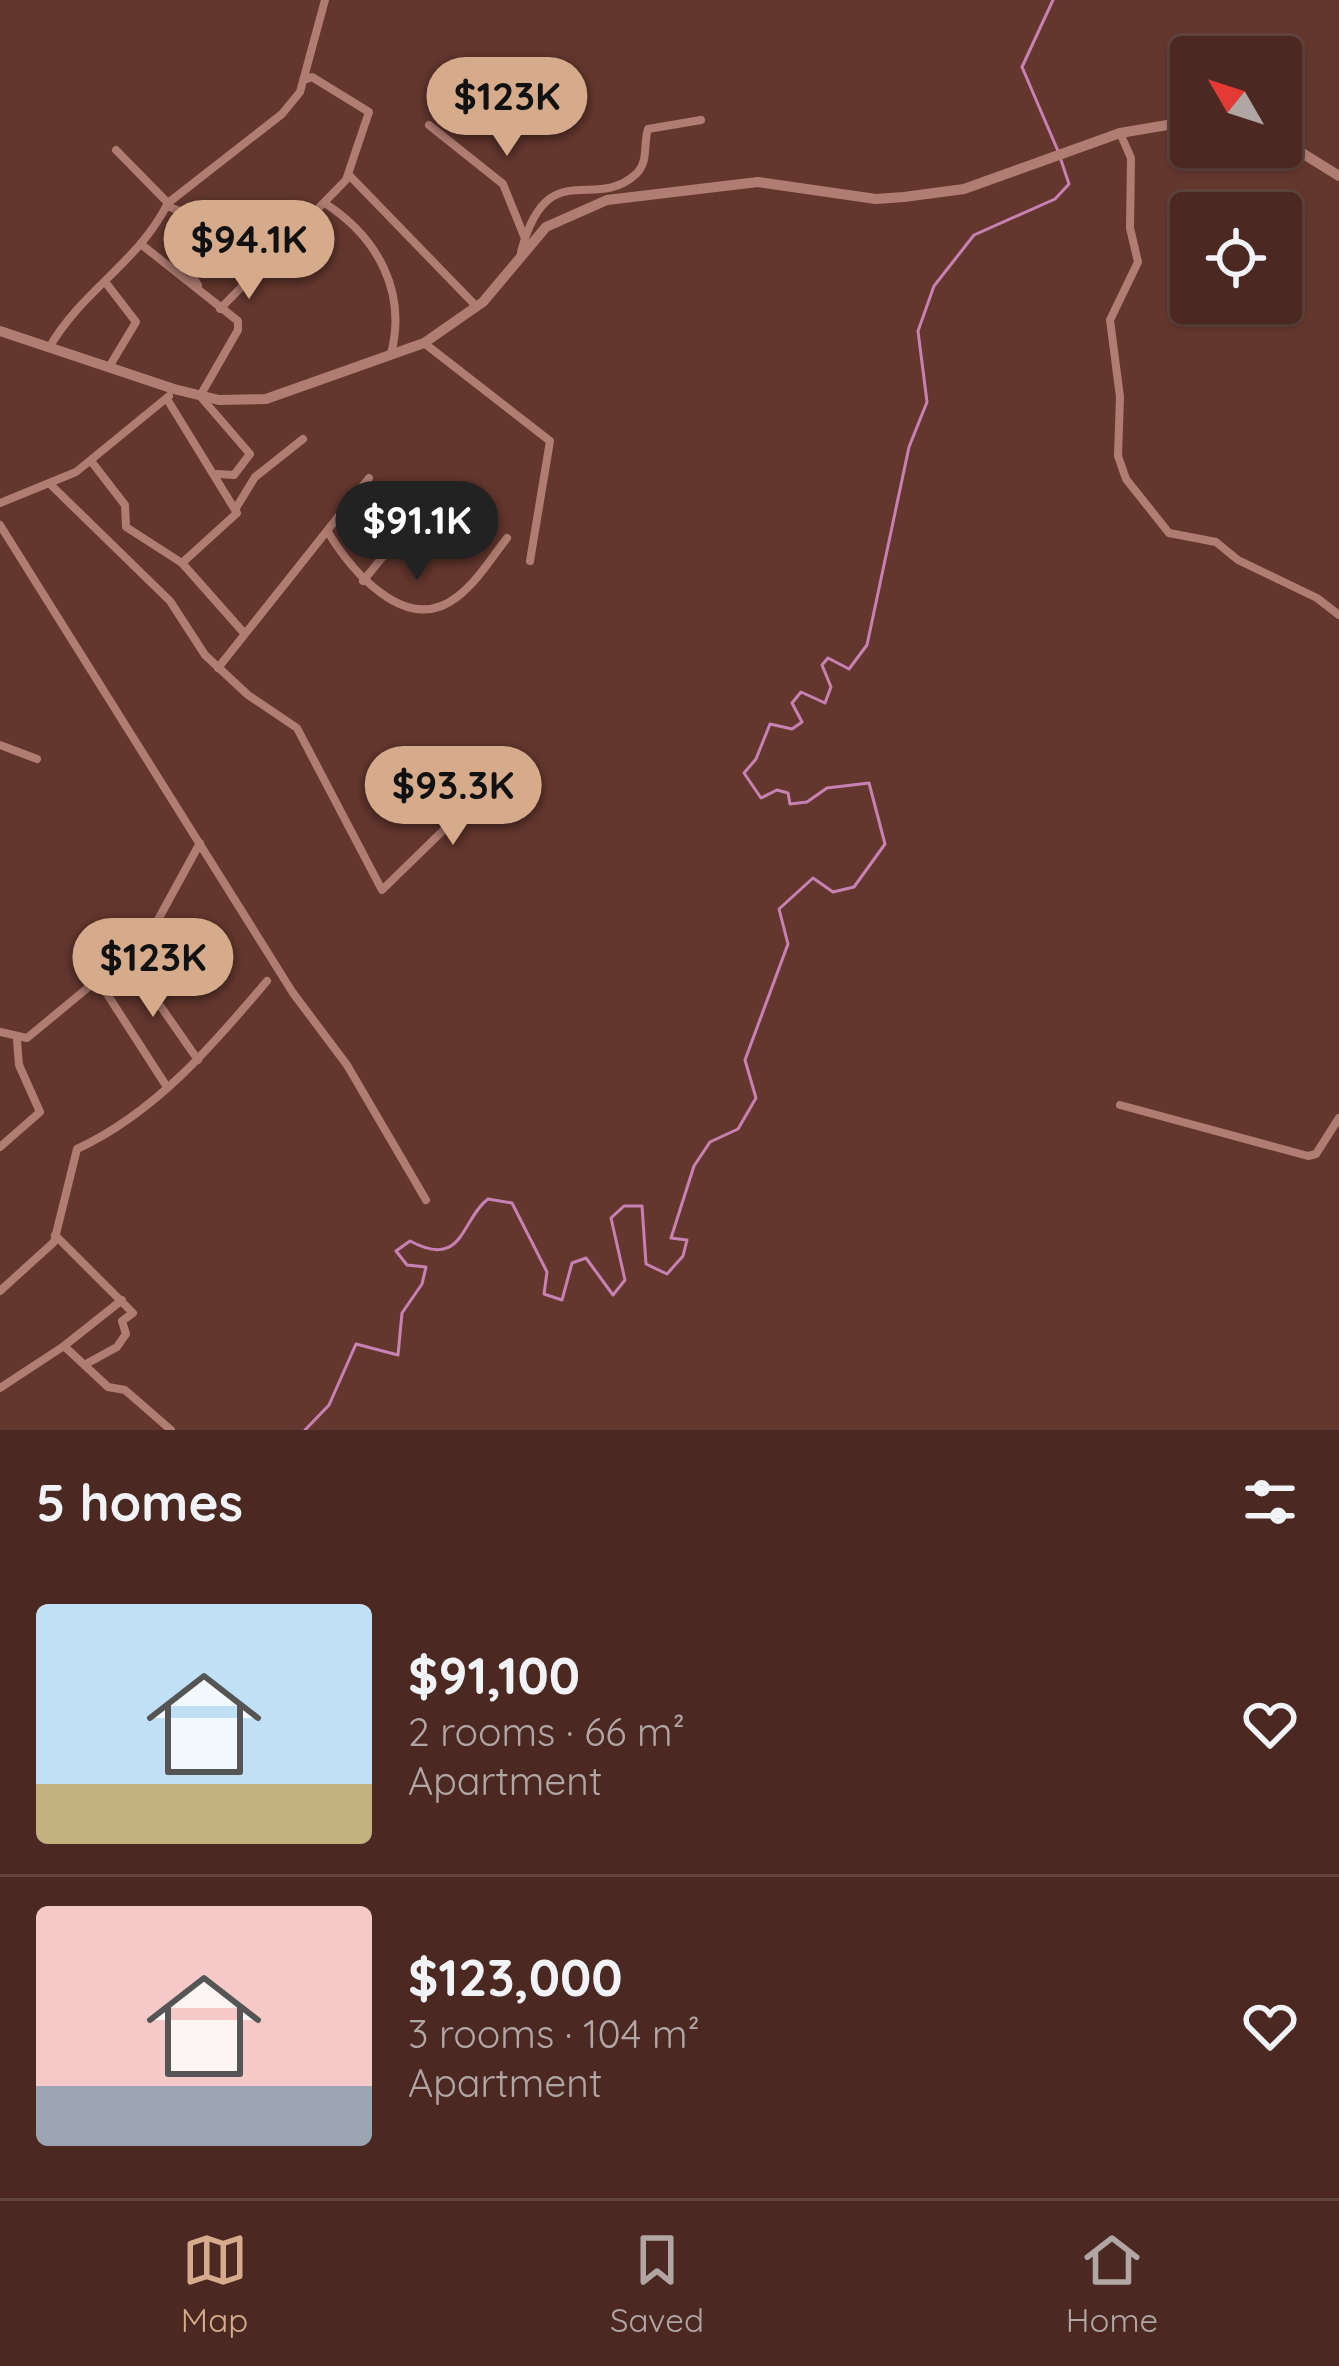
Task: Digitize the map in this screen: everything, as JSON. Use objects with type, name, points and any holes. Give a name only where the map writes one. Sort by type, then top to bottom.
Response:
[{"type":"street","points":[[49,350],[75,305],[106,283],[142,245],[167,205],[282,114],[304,80],[325,0]]},
{"type":"street","points":[[220,309],[350,175],[369,112],[312,77],[304,80]]},
{"type":"street","points":[[521,252],[539,209],[560,192],[600,187],[636,174],[644,160],[648,129],[701,120]]},
{"type":"street","points":[[429,125],[503,184],[525,237]]},
{"type":"street","points":[[0,332],[170,394],[266,399],[424,343],[477,307],[521,252],[560,218],[626,196],[758,182],[876,199],[904,197],[964,189],[1069,148],[1170,125]]},
{"type":"street","points":[[1120,133],[1131,158],[1130,228],[1138,262],[1110,320],[1120,397],[1120,467],[1169,532],[1208,538],[1339,615]]},
{"type":"street","points":[[116,150],[146,174],[167,205],[210,223],[264,265]]},
{"type":"street","points":[[1302,153],[1339,176]]},
{"type":"street","points":[[350,175],[477,307]]},
{"type":"street","points":[[325,204],[383,258],[394,310],[391,356]]},
{"type":"street","points":[[204,296],[192,274],[210,247],[210,223]]},
{"type":"street","points":[[142,245],[239,326],[200,396]]},
{"type":"street","points":[[106,283],[136,322],[108,368]]},
{"type":"street","points":[[424,343],[550,441],[530,561]]},
{"type":"street","points":[[0,503],[50,484],[91,461],[170,394]]},
{"type":"street","points":[[170,394],[236,508]]},
{"type":"street","points":[[200,396],[250,454],[234,475],[218,474]]},
{"type":"street","points":[[182,563],[194,548],[233,521],[255,477],[303,439]]},
{"type":"street","points":[[91,461],[125,505],[126,526],[182,563],[244,633]]},
{"type":"street","points":[[218,668],[369,478]]},
{"type":"street","points":[[50,484],[170,602],[189,637],[218,668],[297,728],[382,890],[497,778]]},
{"type":"street","points":[[363,580],[426,504]]},
{"type":"street","points":[[0,525],[292,993],[346,1065],[426,1200]]},
{"type":"street","points":[[328,532],[363,580],[403,603],[448,602],[507,538]]},
{"type":"street","points":[[0,745],[37,759]]},
{"type":"street","points":[[0,1032],[17,1040],[27,1038],[127,958],[160,921],[200,843]]},
{"type":"street","points":[[127,958],[198,1060]]},
{"type":"street","points":[[98,980],[167,1087]]},
{"type":"street","points":[[0,1292],[47,1252],[75,1152],[198,1060],[267,981]]},
{"type":"street","points":[[0,1147],[40,1112],[19,1065],[17,1040]]},
{"type":"street","points":[[1120,1105],[1308,1156],[1316,1154],[1339,1118]]},
{"type":"street","points":[[55,1235],[133,1313],[122,1321],[125,1336],[86,1364]]},
{"type":"street","points":[[0,1388],[122,1300]]},
{"type":"street","points":[[64,1346],[108,1387],[125,1390],[171,1430]]},
{"type":"waterway","points":[[1053,0],[1022,67],[1058,151]]},
{"type":"waterway","points":[[305,1430],[329,1405],[356,1344],[398,1355],[402,1313],[422,1284],[426,1267],[407,1265],[396,1251],[410,1241],[428,1248],[451,1246],[488,1199],[512,1203],[547,1272],[544,1294],[562,1300],[572,1263],[586,1258],[613,1295],[625,1280],[611,1218],[624,1206],[642,1206],[646,1264],[667,1274],[683,1256],[687,1240],[671,1238],[694,1166],[710,1142],[738,1129],[756,1098],[745,1060],[788,944],[779,909],[813,878],[833,892],[854,887],[885,844],[869,783],[827,788],[807,802],[790,804],[788,793],[777,790],[761,798],[744,773],[756,759],[770,724],[792,729],[802,722],[792,703],[801,692],[825,703],[831,687],[822,665],[828,658],[849,669],[867,645],[909,447],[927,402],[918,331],[934,286],[974,235],[1055,199],[1069,184],[1061,160]]}]
